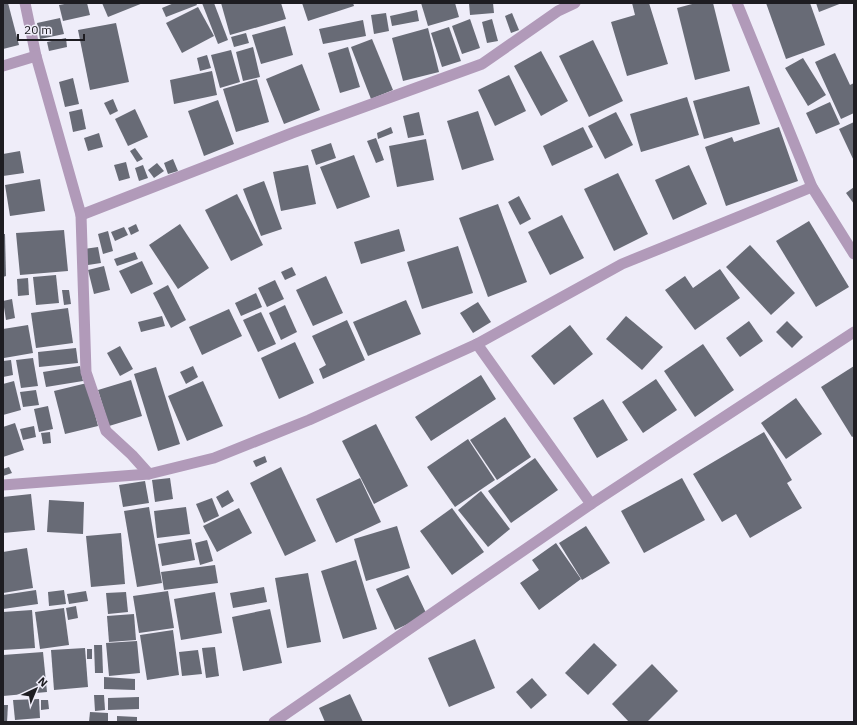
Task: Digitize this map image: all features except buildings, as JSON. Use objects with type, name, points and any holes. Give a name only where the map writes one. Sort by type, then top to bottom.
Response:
[{"type":"street","points":[[25,3],[36,56],[81,215],[86,372],[106,431],[132,455],[149,474]]},
{"type":"street","points":[[81,215],[292,133],[482,64],[558,11],[575,3]]},
{"type":"street","points":[[737,3],[812,187],[854,254]]},
{"type":"street","points":[[3,66],[36,56]]},
{"type":"street","points":[[3,485],[149,474],[214,458],[309,420],[477,344],[622,264],[812,187]]},
{"type":"street","points":[[274,722],[591,504],[854,332]]},
{"type":"street","points":[[477,344],[591,504]]}]
